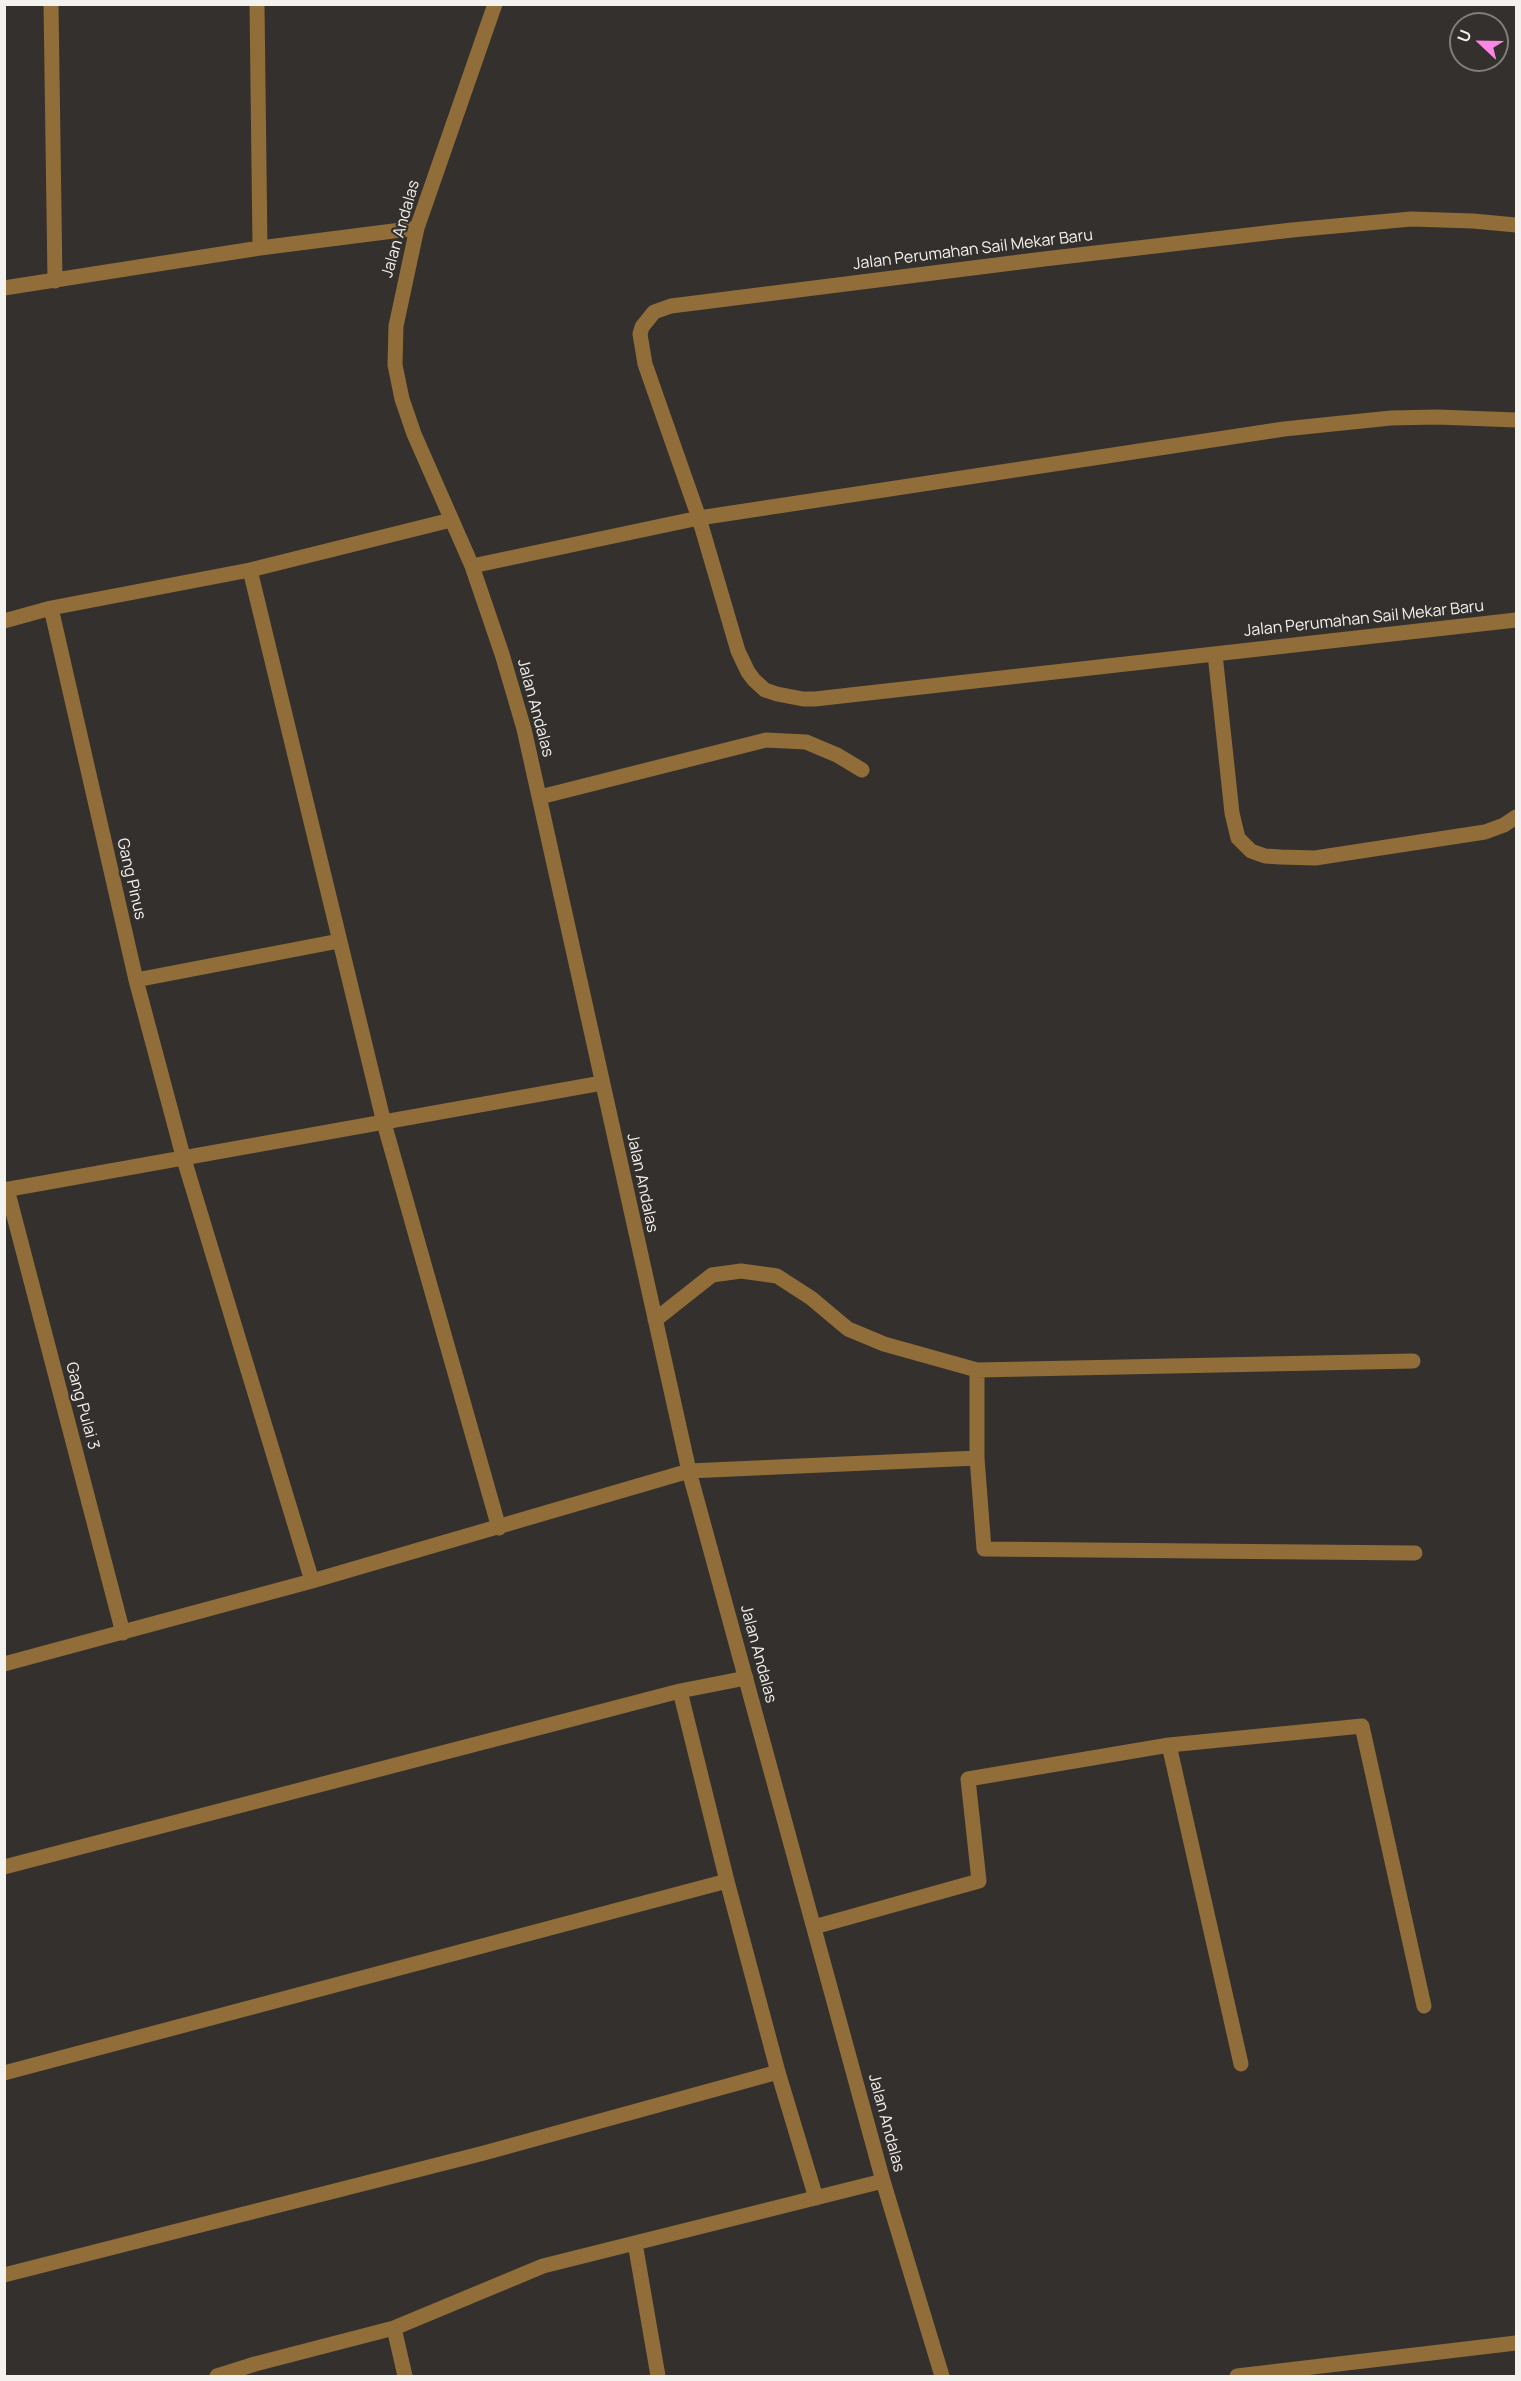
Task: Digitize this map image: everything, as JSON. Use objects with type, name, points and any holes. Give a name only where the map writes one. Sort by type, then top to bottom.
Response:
[{"type":"street","points":[[51,4],[55,280]]},
{"type":"street","points":[[257,4],[260,248]]},
{"type":"street","name":"Jalan Andalas","points":[[495,4],[417,228],[396,326],[395,365],[402,399],[414,434],[472,566],[521,719],[689,1471],[883,2181],[942,2376]]},
{"type":"street","name":"Jalan Perumahan Sail Mekar Baru","points":[[1516,225],[1411,219],[1304,229],[1044,259],[661,309],[654,312],[642,327],[641,346],[645,364],[699,518],[738,651],[754,680],[765,690],[777,694],[815,699],[1516,620]]},
{"type":"street","points":[[4,288],[260,248],[417,228]]},
{"type":"street","points":[[472,566],[699,518],[1284,429],[1391,418],[1516,420]]},
{"type":"street","points":[[4,621],[51,608],[250,570],[451,520]]},
{"type":"street","points":[[250,570],[384,1123],[499,1528]]},
{"type":"street","name":"Gang Pinus","points":[[51,608],[136,980],[183,1156],[312,1581]]},
{"type":"street","points":[[1215,654],[1232,813],[1238,838],[1251,851],[1265,856],[1315,858],[1485,832],[1504,825],[1516,817]]},
{"type":"street","points":[[540,797],[766,740],[806,742],[837,755],[862,770]]},
{"type":"street","points":[[136,980],[339,941]]},
{"type":"street","points":[[6,1189],[602,1083]]},
{"type":"street","name":"Gang Pulai 3","points":[[6,1189],[123,1633]]},
{"type":"street","points":[[655,1320],[712,1275],[741,1271],[777,1276],[811,1298],[848,1329],[884,1344],[977,1370],[1413,1361]]},
{"type":"street","points":[[977,1370],[977,1458],[984,1549],[1415,1552]]},
{"type":"street","points":[[4,1664],[312,1581],[689,1471],[977,1458]]},
{"type":"street","points":[[4,1867],[680,1691],[746,1678]]},
{"type":"street","points":[[680,1691],[727,1881],[778,2072],[816,2198]]},
{"type":"street","points":[[814,1927],[979,1881],[968,1779],[1169,1745],[1362,1726],[1424,2006]]},
{"type":"street","points":[[1169,1745],[1241,2064]]},
{"type":"street","points":[[4,2073],[727,1881]]},
{"type":"street","points":[[4,2275],[484,2153],[778,2072]]},
{"type":"street","points":[[217,2376],[394,2328],[543,2266],[883,2181]]},
{"type":"street","points":[[635,2243],[658,2376]]},
{"type":"street","points":[[394,2328],[405,2376]]},
{"type":"street","points":[[1237,2376],[1313,2372],[1516,2343]]}]
